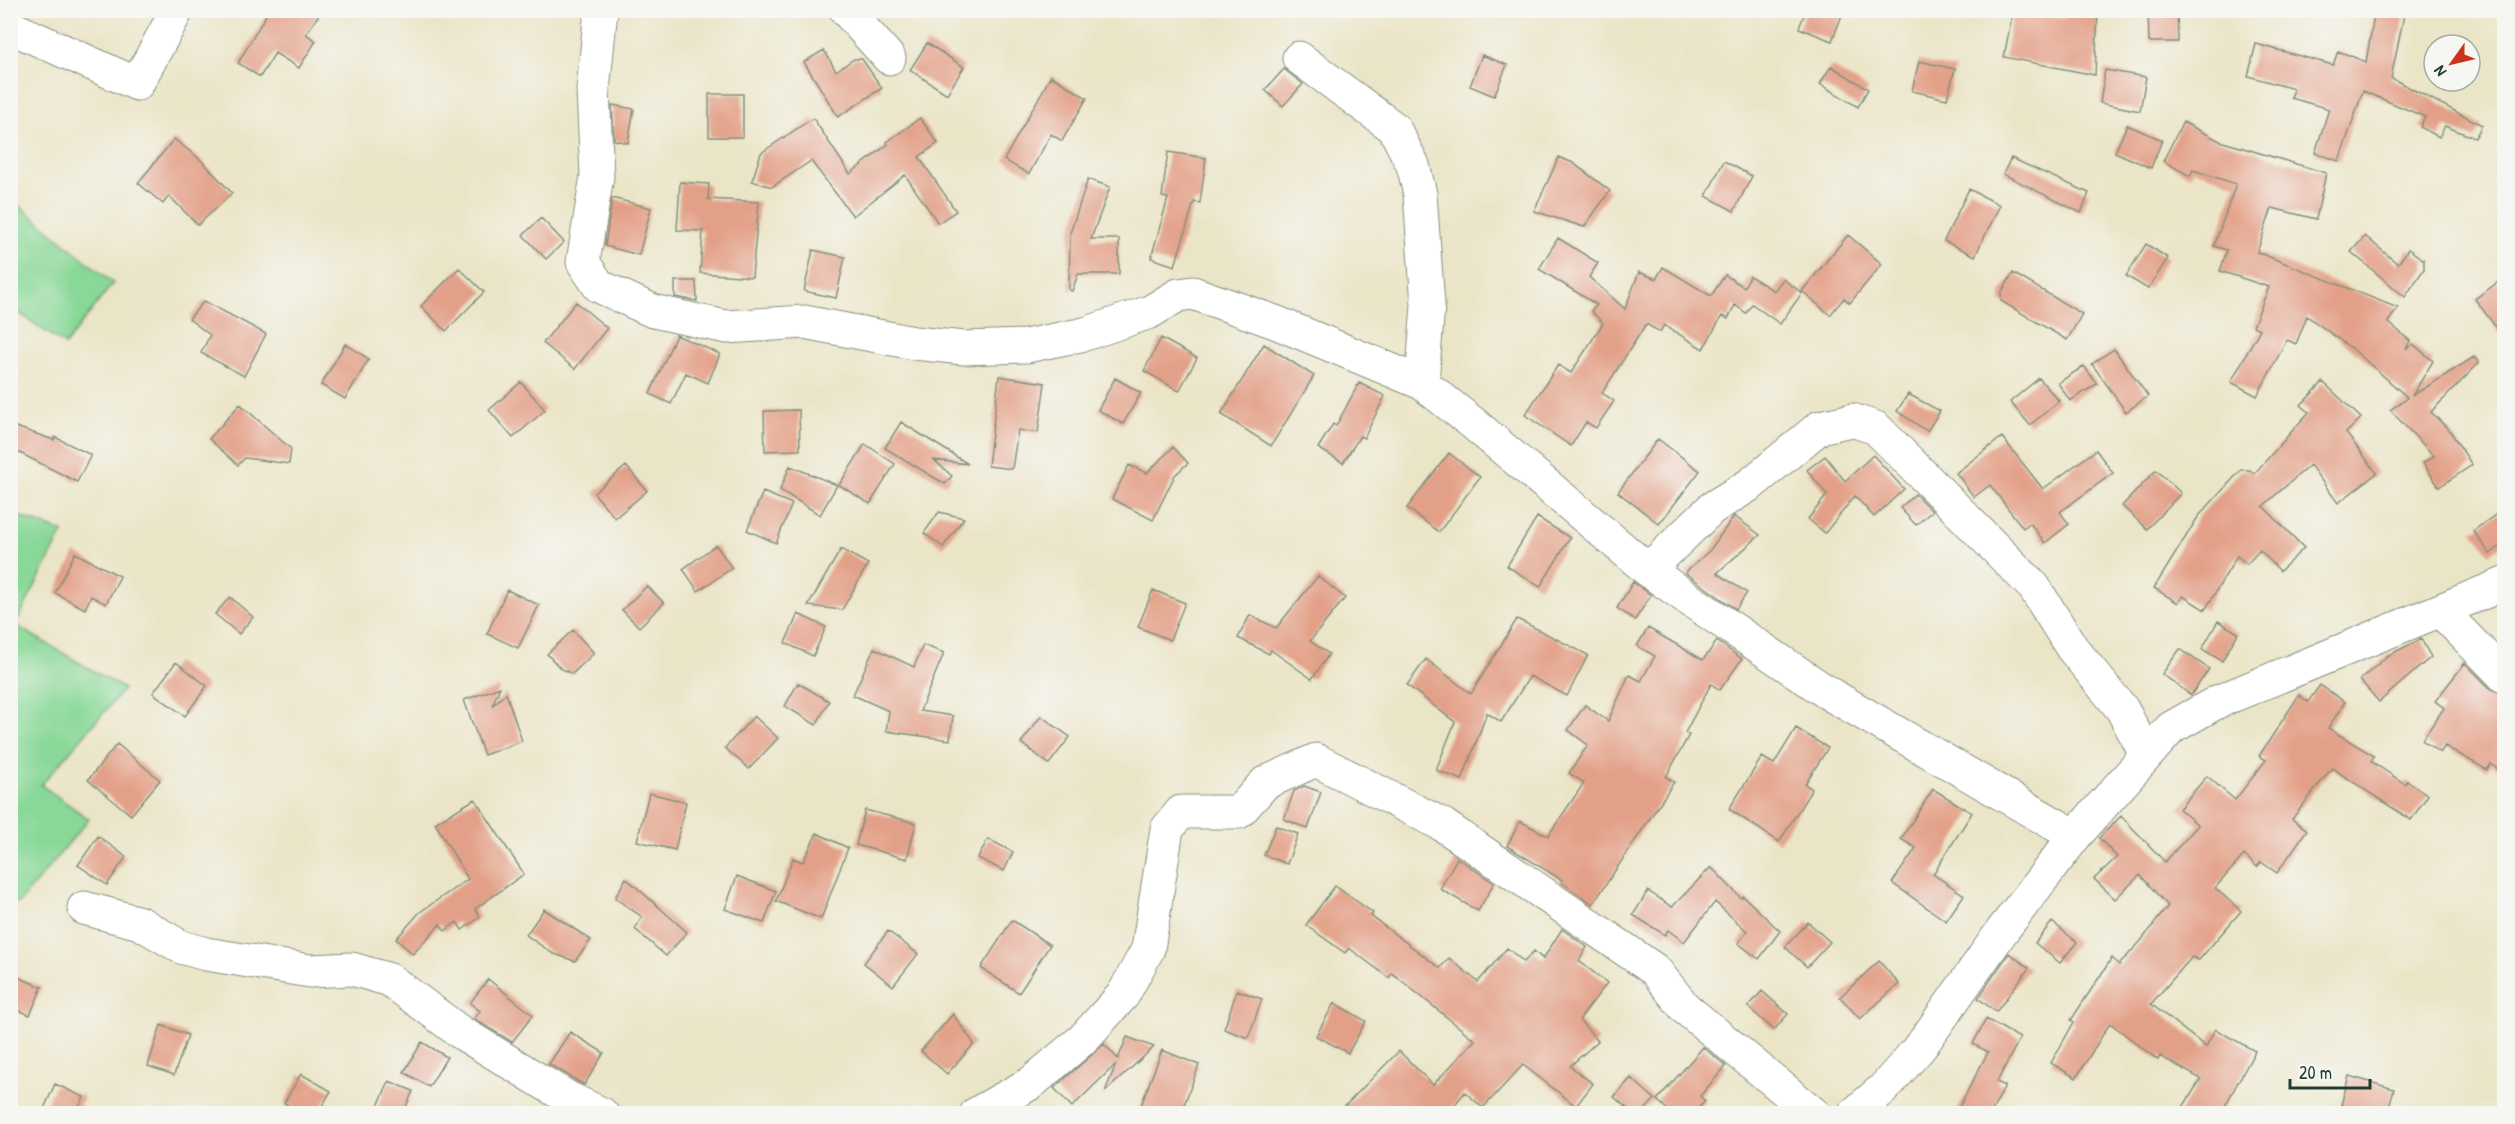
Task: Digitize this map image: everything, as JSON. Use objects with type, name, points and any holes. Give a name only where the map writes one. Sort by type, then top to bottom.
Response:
[{"type":"street","points":[[10,27],[137,84],[177,10]]},
{"type":"street","points":[[601,10],[593,90],[597,176],[583,261],[599,286],[653,311],[726,327],[804,322],[914,344],[964,348],[1026,346],[1085,334],[1150,312],[1178,295],[1192,293],[1275,322],[1422,383],[1648,570],[1828,693],[2075,837]]},
{"type":"street","points":[[846,10],[889,58]]},
{"type":"street","points":[[1299,58],[1394,128],[1413,165],[1420,194],[1428,304],[1422,383]]},
{"type":"street","points":[[1648,570],[1712,508],[1751,484],[1820,427],[1852,420],[1868,425],[1876,428],[2034,587],[2072,648],[2122,709],[2146,754]]},
{"type":"street","points":[[1854,1113],[1883,1089],[1921,1046],[2002,931],[2075,837],[2170,728],[2217,702],[2505,584]]},
{"type":"street","points":[[2441,611],[2505,676]]},
{"type":"street","points":[[976,1113],[1031,1083],[1083,1039],[1123,994],[1148,949],[1167,829],[1181,812],[1239,812],[1265,783],[1316,760],[1443,825],[1655,970],[1685,1008],[1814,1113]]},
{"type":"street","points":[[84,908],[140,923],[181,947],[206,954],[310,971],[352,969],[390,980],[460,1032],[570,1099],[602,1113]]},
{"type":"green space","points":[[10,198],[113,283],[65,345],[11,307]]},
{"type":"green space","points":[[10,513],[63,532],[15,625],[124,689],[41,785],[89,819],[19,903],[10,902]]},
{"type":"building","points":[[269,10],[322,10],[306,34],[316,41],[299,68],[275,53],[260,77],[238,63]]},
{"type":"building","points":[[1806,10],[1844,10],[1832,41],[1799,28]]},
{"type":"building","points":[[2013,10],[2065,18],[2065,10],[2098,10],[2095,75],[2004,57]]},
{"type":"building","points":[[2148,10],[2177,10],[2178,42],[2149,42]]},
{"type":"building","points":[[2375,10],[2404,15],[2391,78],[2482,125],[2475,138],[2445,126],[2439,137],[2420,127],[2425,117],[2363,91],[2339,161],[2315,153],[2329,109],[2291,98],[2294,89],[2248,76],[2256,44],[2333,65],[2338,51],[2366,62]]},
{"type":"building","points":[[927,43],[964,67],[947,94],[910,70]]},
{"type":"building","points":[[824,50],[836,71],[854,59],[862,59],[882,88],[838,117],[804,62]]},
{"type":"building","points":[[1482,55],[1507,65],[1494,96],[1470,86]]},
{"type":"building","points":[[1919,61],[1955,69],[1947,99],[1912,91]]},
{"type":"building","points":[[1831,66],[1868,89],[1858,107],[1820,84]]},
{"type":"building","points":[[1284,69],[1303,84],[1283,106],[1265,90]]},
{"type":"building","points":[[2105,70],[2146,77],[2140,111],[2100,103]]},
{"type":"building","points":[[1051,76],[1087,98],[1062,141],[1051,134],[1029,174],[1004,160]]},
{"type":"building","points":[[709,94],[743,94],[743,137],[709,137]]},
{"type":"building","points":[[612,105],[634,109],[628,143],[614,140]]},
{"type":"building","points":[[813,118],[850,174],[888,144],[887,142],[920,118],[938,143],[919,157],[956,211],[938,223],[905,175],[853,216],[811,161],[772,187],[752,181],[761,153]]},
{"type":"building","points":[[2183,122],[2220,141],[2326,173],[2316,219],[2272,208],[2257,252],[2398,308],[2388,322],[2410,341],[2406,349],[2413,344],[2433,361],[2412,396],[2474,357],[2479,363],[2431,412],[2450,431],[2472,465],[2439,487],[2423,463],[2434,456],[2390,410],[2408,398],[2355,351],[2307,316],[2296,344],[2287,340],[2257,396],[2231,382],[2260,329],[2253,326],[2269,287],[2220,271],[2227,250],[2214,246],[2236,184],[2193,170],[2190,176],[2163,161]]},
{"type":"building","points":[[2127,125],[2162,140],[2151,168],[2115,152]]},
{"type":"building","points":[[174,139],[201,160],[232,193],[198,225],[169,196],[163,204],[138,183]]},
{"type":"building","points":[[1168,152],[1206,158],[1200,203],[1194,202],[1175,266],[1151,258],[1168,198],[1162,197]]},
{"type":"building","points":[[1559,157],[1573,163],[1610,191],[1584,227],[1534,211]]},
{"type":"building","points":[[2011,158],[2089,193],[2081,213],[2003,174]]},
{"type":"building","points":[[1724,161],[1752,176],[1734,211],[1706,196]]},
{"type":"building","points":[[1088,179],[1110,187],[1091,239],[1119,239],[1119,274],[1078,274],[1072,291],[1069,290],[1070,233]]},
{"type":"building","points":[[680,182],[709,184],[708,199],[759,202],[752,277],[700,273],[703,231],[677,230]]},
{"type":"building","points":[[1969,189],[2000,205],[1975,256],[1944,241]]},
{"type":"building","points":[[612,198],[651,208],[639,255],[605,246]]},
{"type":"building","points":[[541,218],[564,242],[546,259],[523,235]]},
{"type":"building","points":[[1848,235],[1882,264],[1850,303],[1844,298],[1830,315],[1802,291]]},
{"type":"building","points":[[2365,236],[2398,264],[2408,249],[2424,260],[2424,269],[2405,297],[2351,252]]},
{"type":"building","points":[[1558,238],[1598,263],[1589,277],[1625,309],[1639,272],[1656,279],[1663,267],[1711,296],[1725,275],[1744,287],[1750,276],[1774,291],[1783,279],[1802,293],[1780,324],[1752,304],[1746,313],[1735,305],[1728,319],[1722,316],[1703,349],[1664,325],[1660,332],[1646,324],[1602,393],[1614,401],[1596,428],[1586,422],[1571,446],[1525,415],[1558,365],[1571,373],[1603,323],[1591,311],[1597,305],[1539,269]]},
{"type":"building","points":[[2146,244],[2168,258],[2148,289],[2126,276]]},
{"type":"building","points":[[813,250],[845,257],[836,298],[804,291]]},
{"type":"building","points":[[459,268],[484,292],[446,331],[421,306]]},
{"type":"building","points":[[2013,273],[2082,314],[2067,340],[2001,301],[2001,293]]},
{"type":"building","points":[[2505,277],[2505,340],[2475,299]]},
{"type":"building","points":[[675,281],[696,281],[697,301],[675,297]]},
{"type":"building","points":[[204,301],[266,334],[244,376],[201,353],[210,335],[189,319]]},
{"type":"building","points":[[576,302],[607,328],[575,369],[543,343]]},
{"type":"building","points":[[676,335],[720,354],[708,383],[686,373],[671,404],[650,394]]},
{"type":"building","points":[[1161,338],[1197,358],[1179,391],[1144,371]]},
{"type":"building","points":[[345,344],[369,359],[345,399],[321,385]]},
{"type":"building","points":[[1264,344],[1314,376],[1271,446],[1221,414]]},
{"type":"building","points":[[2114,349],[2148,396],[2126,412],[2092,364]]},
{"type":"building","points":[[2084,366],[2097,384],[2070,401],[2058,383]]},
{"type":"building","points":[[999,376],[1045,383],[1038,433],[1018,430],[1012,469],[988,466]]},
{"type":"building","points":[[1115,378],[1141,393],[1123,424],[1098,410]]},
{"type":"building","points":[[2039,378],[2059,401],[2030,425],[2010,402]]},
{"type":"building","points":[[521,382],[545,410],[513,438],[489,410]]},
{"type":"building","points":[[2323,382],[2361,418],[2346,433],[2377,473],[2338,503],[2310,465],[2263,506],[2304,548],[2280,571],[2260,550],[2247,564],[2237,556],[2205,610],[2183,596],[2178,603],[2154,588],[2198,517],[2241,470],[2250,470],[2254,474],[2309,412],[2301,405]]},
{"type":"building","points":[[1359,383],[1385,396],[1364,438],[1360,436],[1343,463],[1318,448],[1333,424],[1336,426]]},
{"type":"building","points":[[1908,394],[1940,411],[1927,431],[1897,411]]},
{"type":"building","points":[[240,404],[291,449],[289,464],[245,458],[238,465],[209,439]]},
{"type":"building","points":[[799,410],[800,450],[765,451],[764,411]]},
{"type":"building","points":[[901,422],[968,464],[934,460],[952,476],[945,484],[885,448]]},
{"type":"building","points":[[10,425],[54,440],[55,437],[91,455],[77,482],[10,448]]},
{"type":"building","points":[[2002,437],[2043,489],[2096,450],[2113,473],[2060,512],[2069,524],[2045,543],[2030,523],[2023,528],[1990,485],[1974,497],[1956,473]]},
{"type":"building","points":[[1658,439],[1700,471],[1659,524],[1618,492]]},
{"type":"building","points":[[865,444],[895,464],[870,504],[839,485]]},
{"type":"building","points":[[1173,447],[1188,463],[1175,475],[1153,520],[1112,499],[1129,465],[1147,473]]},
{"type":"building","points":[[1449,453],[1480,477],[1439,532],[1407,508]]},
{"type":"building","points":[[1873,455],[1904,489],[1874,517],[1855,496],[1825,533],[1808,519],[1827,495],[1807,470],[1825,456],[1845,481]]},
{"type":"building","points":[[626,466],[647,491],[615,518],[594,493]]},
{"type":"building","points":[[790,466],[837,485],[820,515],[780,490]]},
{"type":"building","points":[[2156,470],[2181,493],[2147,529],[2122,506]]},
{"type":"building","points":[[763,492],[792,504],[776,543],[747,530]]},
{"type":"building","points":[[1915,494],[1932,511],[1916,525],[1900,508]]},
{"type":"building","points":[[2505,508],[2505,543],[2490,554],[2473,531]]},
{"type":"building","points":[[939,512],[964,518],[943,547],[924,533]]},
{"type":"building","points":[[1734,516],[1760,535],[1717,573],[1747,593],[1736,609],[1685,573],[1710,550]]},
{"type":"building","points":[[1537,517],[1570,538],[1540,587],[1507,566]]},
{"type":"building","points":[[716,545],[732,568],[698,591],[683,569]]},
{"type":"building","points":[[841,549],[868,564],[842,610],[808,606]]},
{"type":"building","points":[[75,553],[120,576],[106,604],[91,596],[85,609],[55,593]]},
{"type":"building","points":[[1318,576],[1345,598],[1310,641],[1329,654],[1312,679],[1271,650],[1269,654],[1238,638],[1250,615],[1276,628]]},
{"type":"building","points":[[1633,582],[1651,595],[1635,620],[1617,608]]},
{"type":"building","points":[[647,586],[664,603],[639,627],[622,610]]},
{"type":"building","points":[[507,590],[539,605],[518,648],[487,634]]},
{"type":"building","points":[[1153,590],[1185,603],[1170,640],[1138,627]]},
{"type":"building","points":[[230,597],[253,617],[239,634],[215,614]]},
{"type":"building","points":[[798,614],[826,627],[813,656],[785,643]]},
{"type":"building","points":[[1517,619],[1588,655],[1567,696],[1530,676],[1501,722],[1487,713],[1462,780],[1436,770],[1455,722],[1407,685],[1426,659],[1471,694]]},
{"type":"building","points":[[2218,621],[2238,633],[2222,661],[2202,649]]},
{"type":"building","points":[[1648,628],[1703,660],[1717,641],[1742,659],[1720,690],[1711,684],[1685,733],[1689,735],[1666,777],[1674,782],[1593,904],[1561,882],[1562,880],[1507,846],[1520,821],[1548,836],[1584,783],[1569,773],[1588,745],[1568,730],[1585,705],[1608,721],[1629,675],[1641,681],[1655,656],[1637,646]]},
{"type":"building","points":[[573,630],[594,653],[572,674],[560,668],[547,654]]},
{"type":"building","points":[[2421,639],[2431,657],[2379,702],[2360,680],[2387,656]]},
{"type":"building","points":[[923,645],[944,653],[920,711],[953,716],[950,740],[886,731],[889,711],[853,695],[874,648],[914,667]]},
{"type":"building","points":[[2180,649],[2209,669],[2191,695],[2162,674]]},
{"type":"building","points":[[176,662],[207,686],[185,716],[153,693]]},
{"type":"building","points":[[2465,663],[2491,689],[2505,694],[2505,775],[2491,764],[2487,770],[2445,746],[2440,753],[2422,740],[2444,708],[2435,701]]},
{"type":"building","points":[[798,683],[829,701],[816,725],[785,706]]},
{"type":"building","points":[[2320,685],[2345,702],[2328,728],[2374,756],[2371,761],[2405,784],[2407,781],[2428,795],[2411,820],[2332,768],[2292,819],[2307,830],[2277,873],[2261,862],[2257,867],[2244,855],[2215,888],[2241,911],[2199,960],[2192,957],[2151,1004],[2206,1047],[2215,1029],[2255,1051],[2221,1113],[2179,1113],[2201,1079],[2160,1056],[2158,1060],[2110,1023],[2076,1078],[2051,1063],[2074,1022],[2071,1020],[2112,958],[2119,965],[2168,906],[2140,875],[2115,899],[2094,879],[2117,857],[2099,838],[2121,816],[2165,862],[2198,825],[2179,809],[2207,776],[2235,800],[2266,760],[2259,756],[2299,695],[2308,702]]},
{"type":"building","points":[[500,687],[492,706],[506,693],[522,741],[484,755],[464,700]]},
{"type":"building","points":[[754,716],[778,738],[749,769],[725,748]]},
{"type":"building","points":[[1041,716],[1070,737],[1049,764],[1021,743]]},
{"type":"building","points":[[1796,728],[1828,748],[1805,784],[1812,789],[1779,842],[1729,809],[1762,757],[1774,764]]},
{"type":"building","points":[[117,744],[160,780],[131,815],[88,780]]},
{"type":"building","points":[[1304,786],[1321,792],[1308,829],[1284,819],[1294,791]]},
{"type":"building","points":[[1933,789],[1972,813],[1933,874],[1964,895],[1946,921],[1892,883],[1916,848],[1901,839]]},
{"type":"building","points":[[649,793],[686,802],[675,850],[637,841]]},
{"type":"building","points":[[475,799],[524,874],[475,909],[480,917],[462,930],[457,922],[445,931],[440,924],[413,954],[396,939],[420,912],[468,879],[435,823]]},
{"type":"building","points":[[865,810],[916,823],[907,859],[856,845]]},
{"type":"building","points":[[1276,826],[1298,834],[1287,864],[1264,855]]},
{"type":"building","points":[[817,833],[848,848],[821,919],[776,901],[793,858],[803,862]]},
{"type":"building","points":[[98,836],[126,857],[107,885],[78,865]]},
{"type":"building","points":[[988,839],[1013,852],[1004,871],[978,858]]},
{"type":"building","points":[[1457,858],[1494,883],[1478,911],[1440,889]]},
{"type":"building","points":[[1711,867],[1741,898],[1743,896],[1780,931],[1759,959],[1738,943],[1747,931],[1715,902],[1684,942],[1668,930],[1665,935],[1633,915],[1648,891],[1672,907]]},
{"type":"building","points":[[737,876],[776,891],[764,923],[725,909]]},
{"type":"building","points":[[626,878],[687,932],[666,956],[635,929],[642,917],[615,898]]},
{"type":"building","points":[[1335,886],[1373,913],[1371,916],[1440,968],[1449,958],[1478,982],[1507,948],[1524,962],[1534,951],[1543,959],[1562,929],[1587,947],[1579,961],[1607,983],[1579,1020],[1598,1041],[1570,1066],[1593,1084],[1576,1106],[1523,1065],[1483,1108],[1465,1092],[1448,1113],[1338,1113],[1399,1051],[1433,1085],[1475,1040],[1392,973],[1389,978],[1349,948],[1345,953],[1306,925]]},
{"type":"building","points":[[544,909],[591,940],[575,961],[552,953],[526,935]]},
{"type":"building","points":[[1012,920],[1050,945],[1019,993],[981,968]]},
{"type":"building","points":[[1808,922],[1830,942],[1807,967],[1785,947]]},
{"type":"building","points":[[2052,922],[2077,942],[2060,963],[2035,943]]},
{"type":"building","points":[[888,931],[918,954],[893,986],[864,963]]},
{"type":"building","points":[[2009,953],[2029,968],[1996,1012],[1978,998]]},
{"type":"building","points":[[1879,961],[1899,984],[1860,1019],[1840,997]]},
{"type":"building","points":[[10,974],[42,987],[30,1015],[10,1007]]},
{"type":"building","points":[[488,979],[533,1015],[512,1042],[474,1019],[480,1011],[470,1003]]},
{"type":"building","points":[[1237,990],[1262,999],[1248,1038],[1224,1029]]},
{"type":"building","points":[[1762,991],[1788,1014],[1774,1030],[1748,1007]]},
{"type":"building","points":[[1334,1003],[1366,1021],[1348,1053],[1316,1036]]},
{"type":"building","points":[[953,1014],[974,1044],[947,1074],[921,1051]]},
{"type":"building","points":[[1986,1019],[2020,1038],[1997,1082],[2005,1086],[1991,1113],[1956,1113],[1988,1052],[1973,1044]]},
{"type":"building","points":[[161,1025],[188,1035],[174,1075],[148,1066]]},
{"type":"building","points":[[570,1032],[604,1053],[584,1085],[549,1064]]},
{"type":"building","points":[[1127,1037],[1154,1047],[1105,1092],[1116,1064],[1072,1107],[1054,1088],[1104,1044],[1118,1059]]},
{"type":"building","points":[[422,1042],[447,1057],[429,1087],[404,1072]]},
{"type":"building","points":[[1703,1047],[1726,1066],[1700,1096],[1705,1101],[1694,1113],[1671,1113],[1657,1100]]},
{"type":"building","points":[[1162,1050],[1199,1065],[1181,1113],[1138,1113]]},
{"type":"building","points":[[301,1074],[331,1091],[318,1113],[302,1113],[284,1103]]},
{"type":"building","points":[[2349,1076],[2394,1089],[2387,1113],[2367,1113],[2341,1105]]},
{"type":"building","points":[[1631,1078],[1655,1099],[1642,1113],[1633,1113],[1614,1097]]},
{"type":"building","points":[[389,1081],[413,1091],[403,1113],[375,1113]]},
{"type":"building","points":[[55,1084],[84,1097],[76,1113],[42,1113]]}]
